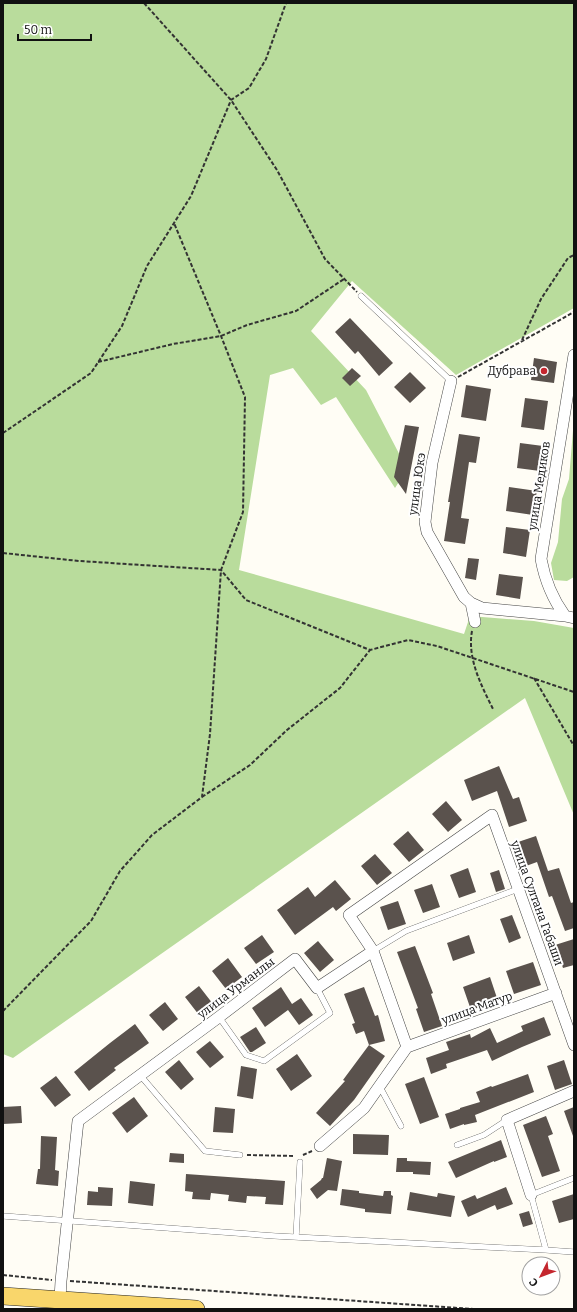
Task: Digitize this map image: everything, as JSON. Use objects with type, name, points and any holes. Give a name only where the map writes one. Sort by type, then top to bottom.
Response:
[{"type":"main road","points":[[3,1296],[196,1309]]},
{"type":"street","name":"улица Медиков","points":[[570,617],[555,602],[544,576],[541,559],[574,355]]},
{"type":"street","name":"улица Юкэ","points":[[451,381],[432,463],[425,522],[427,532],[464,597],[471,603],[475,622]]},
{"type":"street","points":[[471,603],[482,608],[570,617]]},
{"type":"street","name":"улица Султана Габаши","points":[[373,951],[349,915],[492,815],[574,1045]]},
{"type":"street","points":[[317,988],[373,951],[407,1047],[364,1108],[320,1146]]},
{"type":"street","name":"улица Урманлы","points":[[60,1299],[78,1121],[219,1018],[295,959],[317,988]]},
{"type":"street","name":"улица Матур","points":[[407,1047],[556,994]]},
{"type":"street","points":[[531,1195],[507,1120],[574,1091]]},
{"type":"lane","points":[[361,296],[451,381]]},
{"type":"lane","points":[[373,951],[406,931],[518,889]]},
{"type":"lane","points":[[219,1018],[246,1055],[264,1061],[330,1013],[317,988]]},
{"type":"lane","points":[[139,1075],[205,1151],[240,1155]]},
{"type":"lane","points":[[380,1087],[401,1126]]},
{"type":"lane","points":[[457,1145],[484,1135],[507,1120]]},
{"type":"lane","points":[[296,1237],[300,1162]]},
{"type":"lane","points":[[546,1250],[531,1195],[574,1178]]},
{"type":"lane","points":[[3,1216],[296,1237],[574,1252]]},
{"type":"path","points":[[144,3],[231,100],[277,170],[325,259],[361,296]]},
{"type":"path","points":[[3,433],[91,373],[122,326],[147,266],[191,196],[231,100],[249,88],[263,65],[286,3]]},
{"type":"path","points":[[174,223],[245,397],[243,512],[221,570],[210,734],[202,797]]},
{"type":"path","points":[[522,341],[542,299],[568,258],[574,255]]},
{"type":"path","points":[[98,362],[174,344],[221,336],[247,325],[296,311],[344,279]]},
{"type":"path","points":[[451,381],[574,312]]},
{"type":"path","points":[[3,553],[79,561],[221,570],[246,600],[370,650],[408,640],[437,646],[574,692]]},
{"type":"path","points":[[475,622],[472,633],[472,658],[482,688],[493,709]]},
{"type":"path","points":[[3,1011],[91,921],[120,871],[152,835],[202,797],[250,765],[287,730],[340,688],[370,650]]},
{"type":"path","points":[[534,678],[574,746]]},
{"type":"path","points":[[240,1155],[304,1155],[320,1146]]},
{"type":"path","points":[[3,1275],[61,1281],[472,1309]]},
{"type":"green space","points":[[3,3],[574,3],[574,308],[456,375],[352,281],[311,331],[366,390],[407,469],[395,488],[336,397],[321,405],[293,368],[270,375],[239,570],[464,634],[470,616],[534,621],[574,628],[574,815],[525,698],[13,1058],[3,1054]]},
{"type":"green space","points":[[574,418],[574,577],[567,581],[554,580],[551,563],[558,542],[562,499],[569,479]]},
{"type":"building","points":[[350,318],[393,363],[379,376],[358,351],[355,354],[335,332]]},
{"type":"building","name":"Дубрава","points":[[534,358],[557,362],[554,383],[531,380]]},
{"type":"building","points":[[352,368],[361,376],[350,386],[342,378]]},
{"type":"building","points":[[410,372],[426,388],[410,403],[394,387]]},
{"type":"building","points":[[466,385],[491,389],[486,421],[461,417]]},
{"type":"building","points":[[525,398],[548,401],[544,430],[521,427]]},
{"type":"building","points":[[405,425],[419,427],[406,494],[394,477]]},
{"type":"building","points":[[459,434],[480,437],[476,463],[469,462],[461,518],[469,519],[465,544],[444,541],[450,502],[448,502]]},
{"type":"building","points":[[520,443],[543,446],[540,471],[517,468]]},
{"type":"building","points":[[509,487],[537,491],[533,515],[506,511]]},
{"type":"building","points":[[506,527],[530,530],[526,557],[503,553]]},
{"type":"building","points":[[468,558],[479,559],[476,580],[465,578]]},
{"type":"building","points":[[499,574],[523,577],[520,599],[496,595]]},
{"type":"building","points":[[499,766],[513,799],[519,797],[527,821],[509,827],[497,791],[472,801],[464,780]]},
{"type":"building","points":[[446,801],[462,820],[448,832],[432,814]]},
{"type":"building","points":[[408,831],[424,850],[409,862],[393,844]]},
{"type":"building","points":[[536,836],[548,871],[559,868],[571,903],[574,902],[574,928],[565,931],[552,896],[549,897],[537,862],[526,866],[518,842]]},
{"type":"building","points":[[375,854],[392,873],[377,885],[361,866]]},
{"type":"building","points":[[468,868],[476,892],[459,898],[450,875]]},
{"type":"building","points":[[499,870],[505,889],[496,892],[490,873]]},
{"type":"building","points":[[335,880],[351,899],[336,911],[333,907],[295,935],[277,910],[308,887],[315,897]]},
{"type":"building","points":[[432,884],[440,907],[423,913],[414,890]]},
{"type":"building","points":[[398,901],[406,924],[388,930],[380,907]]},
{"type":"building","points":[[512,915],[521,938],[509,943],[500,919]]},
{"type":"building","points":[[262,935],[274,952],[256,964],[244,948]]},
{"type":"building","points":[[469,935],[475,953],[453,961],[447,943]]},
{"type":"building","points":[[574,939],[574,965],[563,968],[555,945]]},
{"type":"building","points":[[318,941],[334,960],[320,972],[304,953]]},
{"type":"building","points":[[415,946],[433,993],[431,994],[442,1026],[424,1032],[416,1009],[418,1008],[397,952]]},
{"type":"building","points":[[228,958],[242,977],[226,989],[212,971]]},
{"type":"building","points":[[533,962],[541,985],[514,994],[506,971]]},
{"type":"building","points":[[490,977],[498,1001],[471,1010],[463,987]]},
{"type":"building","points":[[199,986],[213,1004],[199,1015],[185,997]]},
{"type":"building","points":[[281,987],[292,1004],[301,998],[313,1015],[299,1025],[288,1010],[265,1027],[252,1008]]},
{"type":"building","points":[[364,987],[375,1016],[378,1015],[385,1041],[369,1045],[364,1031],[356,1034],[352,1024],[355,1023],[344,994]]},
{"type":"building","points":[[165,1002],[178,1019],[163,1031],[149,1015]]},
{"type":"building","points":[[544,1017],[551,1035],[492,1061],[487,1050],[446,1064],[447,1068],[431,1074],[426,1058],[449,1050],[446,1042],[470,1034],[471,1038],[490,1028],[497,1043],[523,1031],[521,1026]]},
{"type":"building","points":[[135,1024],[149,1043],[114,1068],[116,1070],[89,1091],[74,1072]]},
{"type":"building","points":[[256,1027],[266,1043],[250,1052],[240,1037]]},
{"type":"building","points":[[210,1041],[224,1057],[210,1068],[196,1052]]},
{"type":"building","points":[[369,1045],[385,1056],[354,1100],[330,1126],[316,1113],[345,1081],[343,1080]]},
{"type":"building","points":[[297,1054],[312,1076],[291,1091],[276,1069]]},
{"type":"building","points":[[179,1060],[194,1079],[181,1090],[165,1072]]},
{"type":"building","points":[[564,1060],[572,1084],[555,1090],[547,1066]]},
{"type":"building","points":[[241,1066],[257,1069],[253,1099],[237,1096]]},
{"type":"building","points":[[528,1074],[534,1092],[475,1115],[477,1122],[464,1124],[450,1129],[445,1114],[480,1102],[476,1092]]},
{"type":"building","points":[[56,1076],[71,1095],[55,1107],[40,1088]]},
{"type":"building","points":[[424,1077],[439,1117],[420,1124],[405,1084]]},
{"type":"building","points":[[134,1097],[148,1116],[127,1133],[112,1113]]},
{"type":"building","points":[[21,1106],[22,1123],[3,1124],[3,1107]]},
{"type":"building","points":[[215,1107],[235,1109],[233,1133],[213,1132]]},
{"type":"building","points":[[574,1107],[574,1136],[573,1136],[564,1111]]},
{"type":"building","points":[[546,1116],[553,1134],[548,1136],[560,1171],[542,1177],[523,1125]]},
{"type":"building","points":[[353,1134],[389,1135],[388,1155],[353,1154]]},
{"type":"building","points":[[41,1136],[57,1137],[55,1170],[59,1171],[58,1186],[36,1184],[38,1169],[40,1169]]},
{"type":"building","points":[[501,1140],[507,1157],[494,1161],[456,1178],[448,1162]]},
{"type":"building","points":[[170,1153],[184,1154],[184,1163],[169,1162]]},
{"type":"building","points":[[327,1158],[342,1161],[337,1191],[328,1190],[317,1199],[310,1189],[323,1178]]},
{"type":"building","points":[[397,1158],[407,1158],[407,1161],[431,1162],[430,1175],[413,1174],[413,1172],[396,1172]]},
{"type":"building","points":[[186,1174],[285,1181],[283,1205],[265,1204],[266,1197],[247,1196],[246,1203],[228,1201],[229,1195],[211,1193],[210,1200],[192,1199],[193,1192],[185,1191]]},
{"type":"building","points":[[130,1181],[155,1184],[153,1206],[128,1203]]},
{"type":"building","points":[[98,1187],[113,1188],[112,1206],[87,1205],[88,1191],[98,1192]]},
{"type":"building","points":[[506,1187],[513,1204],[497,1210],[495,1205],[468,1217],[461,1201],[475,1195],[477,1199]]},
{"type":"building","points":[[342,1189],[383,1196],[384,1191],[391,1191],[391,1195],[393,1196],[391,1214],[365,1212],[365,1209],[340,1205]]},
{"type":"building","points":[[410,1192],[437,1197],[438,1193],[455,1196],[451,1217],[407,1210]]},
{"type":"building","points":[[574,1194],[574,1219],[559,1223],[552,1201]]},
{"type":"building","points":[[529,1211],[533,1224],[523,1227],[519,1214]]},
{"type":"place","name":"Дубрава","points":[[544,371]]}]
